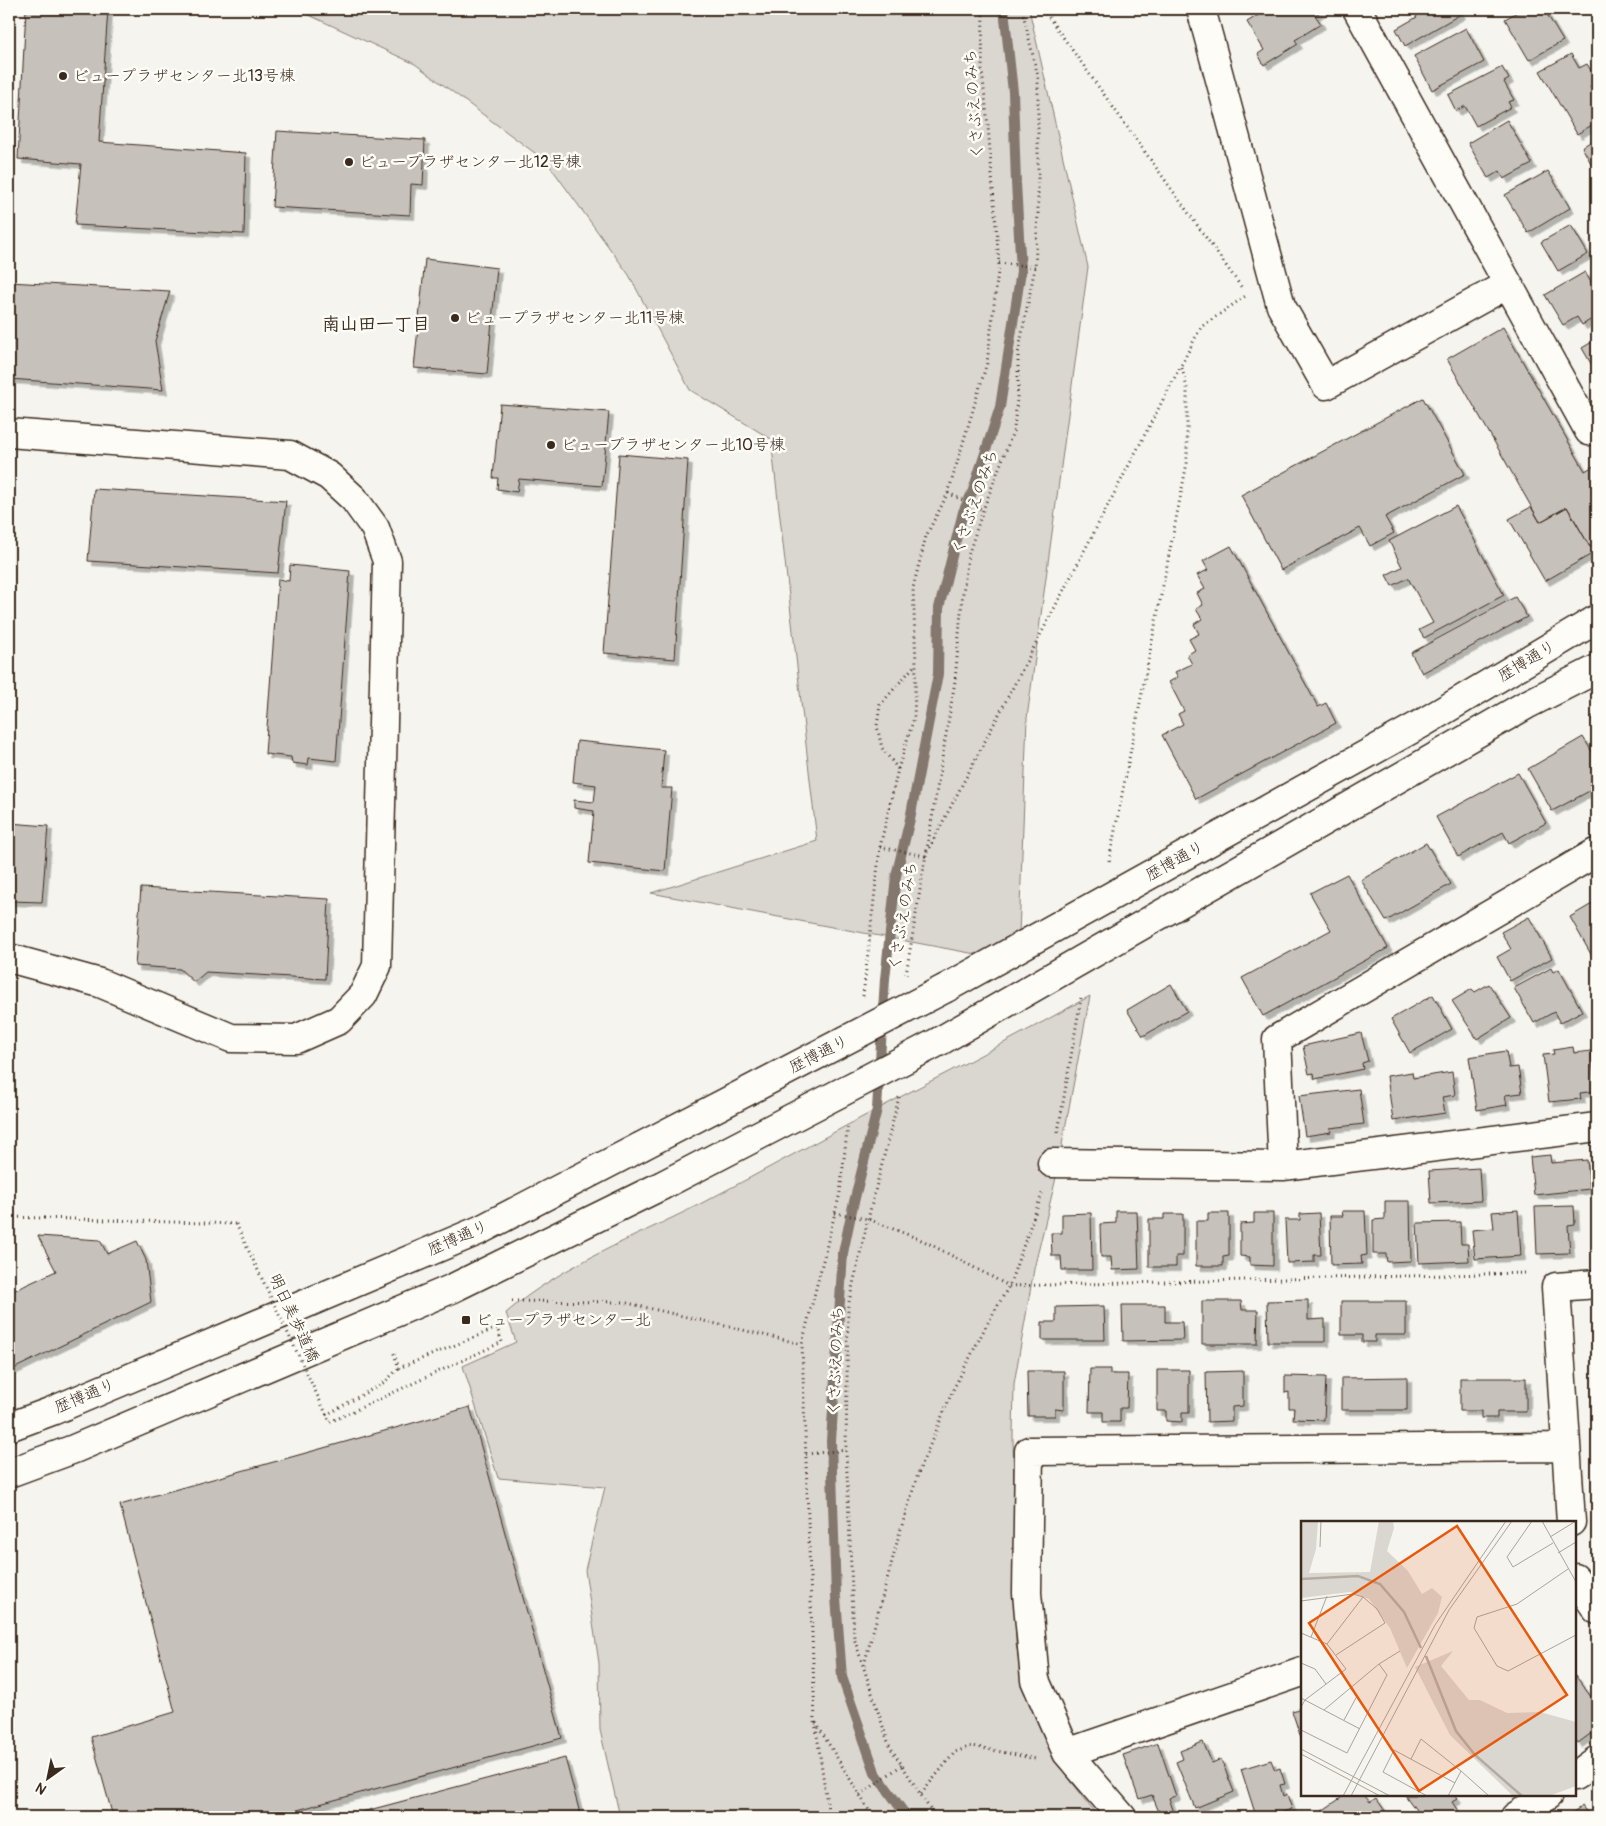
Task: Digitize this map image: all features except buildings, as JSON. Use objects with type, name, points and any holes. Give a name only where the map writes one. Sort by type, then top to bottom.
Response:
[{"type":"street","points":[[1201,9],[1281,306],[1326,386],[1508,284]]},
{"type":"street","points":[[1357,9],[1589,431],[1597,426]]},
{"type":"street","points":[[9,433],[290,456],[329,476],[354,499],[375,528],[387,561],[377,966],[363,995],[339,1020],[296,1039],[231,1038],[100,983],[9,958]]},
{"type":"street","name":"歴博通り","points":[[9,1426],[52,1411],[480,1230],[946,988],[1421,724],[1597,619]]},
{"type":"street","points":[[9,1473],[74,1449],[451,1289],[661,1186],[940,1041],[1526,706],[1597,669]]},
{"type":"street","points":[[1283,1166],[1277,1039],[1597,852]]},
{"type":"street","points":[[1052,1163],[1283,1166],[1597,1127]]},
{"type":"street","points":[[1571,1521],[1556,1287],[1597,1284]]},
{"type":"street","points":[[1122,1817],[1067,1753],[1035,1680],[1027,1593],[1029,1451],[1566,1447]]},
{"type":"street","points":[[1576,1579],[1597,1610]]},
{"type":"street","points":[[1067,1753],[1301,1672]]},
{"type":"street","points":[[1576,1775],[1597,1760]]},
{"type":"street","points":[[1515,1817],[1546,1796]]},
{"type":"path","name":"くさぶえのみち","points":[[862,1005],[880,847],[898,769],[914,718],[916,664],[913,588],[926,536],[948,493],[987,363],[999,263],[982,70],[983,9]]},
{"type":"path","name":"くさぶえのみち","points":[[906,977],[955,681],[968,556],[983,510],[1014,430],[1018,387],[1018,354],[1035,267],[1038,213],[1038,77],[1022,9]]},
{"type":"path","points":[[1043,9],[1247,295]]},
{"type":"path","points":[[999,263],[1035,267]]},
{"type":"path","points":[[880,847],[925,856],[1201,327],[1272,276]]},
{"type":"path","points":[[1108,864],[1187,463],[1187,388],[1181,364]]},
{"type":"path","points":[[948,493],[983,510]]},
{"type":"path","points":[[898,769],[882,748],[877,726],[880,705],[916,664]]},
{"type":"path","points":[[864,1666],[899,1535],[919,1471],[953,1390],[986,1326],[1010,1286],[1052,1163],[1081,994]]},
{"type":"path","name":"くさぶえのみち","points":[[900,1090],[848,1306],[846,1450],[854,1638],[890,1745],[935,1817]]},
{"type":"path","name":"くさぶえのみち","points":[[848,1124],[840,1193],[802,1344],[815,1721],[874,1817]]},
{"type":"path","points":[[835,1213],[868,1219],[924,1241],[1010,1286],[1532,1273],[1556,1287]]},
{"type":"path","name":"明日美歩道橋","points":[[9,1217],[236,1224],[330,1422],[502,1342],[497,1328],[400,1368]]},
{"type":"path","points":[[512,1301],[623,1302],[802,1344]]},
{"type":"path","points":[[326,1415],[385,1382],[400,1368],[393,1351]]},
{"type":"path","points":[[806,1454],[846,1450]]},
{"type":"path","points":[[815,1721],[828,1817]]},
{"type":"path","points":[[921,1794],[955,1752],[972,1746],[1050,1762],[1067,1753]]},
{"type":"path","points":[[860,1795],[902,1765]]},
{"type":"shaded area","points":[[296,9],[1029,9],[1088,267],[1027,718],[1018,962],[651,893],[817,841],[771,439],[690,390],[629,275],[547,162],[415,64]]},
{"type":"shaded area","points":[[1090,996],[1055,1182],[1034,1269],[1014,1384],[1013,1435],[1016,1645],[1035,1716],[1051,1749],[1071,1781],[1099,1817],[620,1817],[600,1730],[599,1663],[585,1570],[605,1487],[498,1478],[463,1366],[516,1342],[506,1313],[551,1280],[600,1253],[725,1191]]},
{"type":"waterway","points":[[907,1817],[875,1772],[842,1677],[836,1597],[831,1441],[843,1253],[877,1109],[885,979],[896,876],[910,819],[938,674],[939,608],[963,512],[972,493],[1000,407],[1021,271],[1013,92],[1004,9]]},
{"type":"place","name":"ビュープラザセンター北13号棟","points":[[63,76]]},
{"type":"place","name":"ビュープラザセンター北12号棟","points":[[349,162]]},
{"type":"place","name":"ビュープラザセンター北11号棟","points":[[455,318]]},
{"type":"place","name":"ビュープラザセンター北10号棟","points":[[551,445]]},
{"type":"place","name":"ビュープラザセンター北","points":[[466,1320]]},
{"type":"district","name":"南山田一丁目","points":[[376,324]]}]
